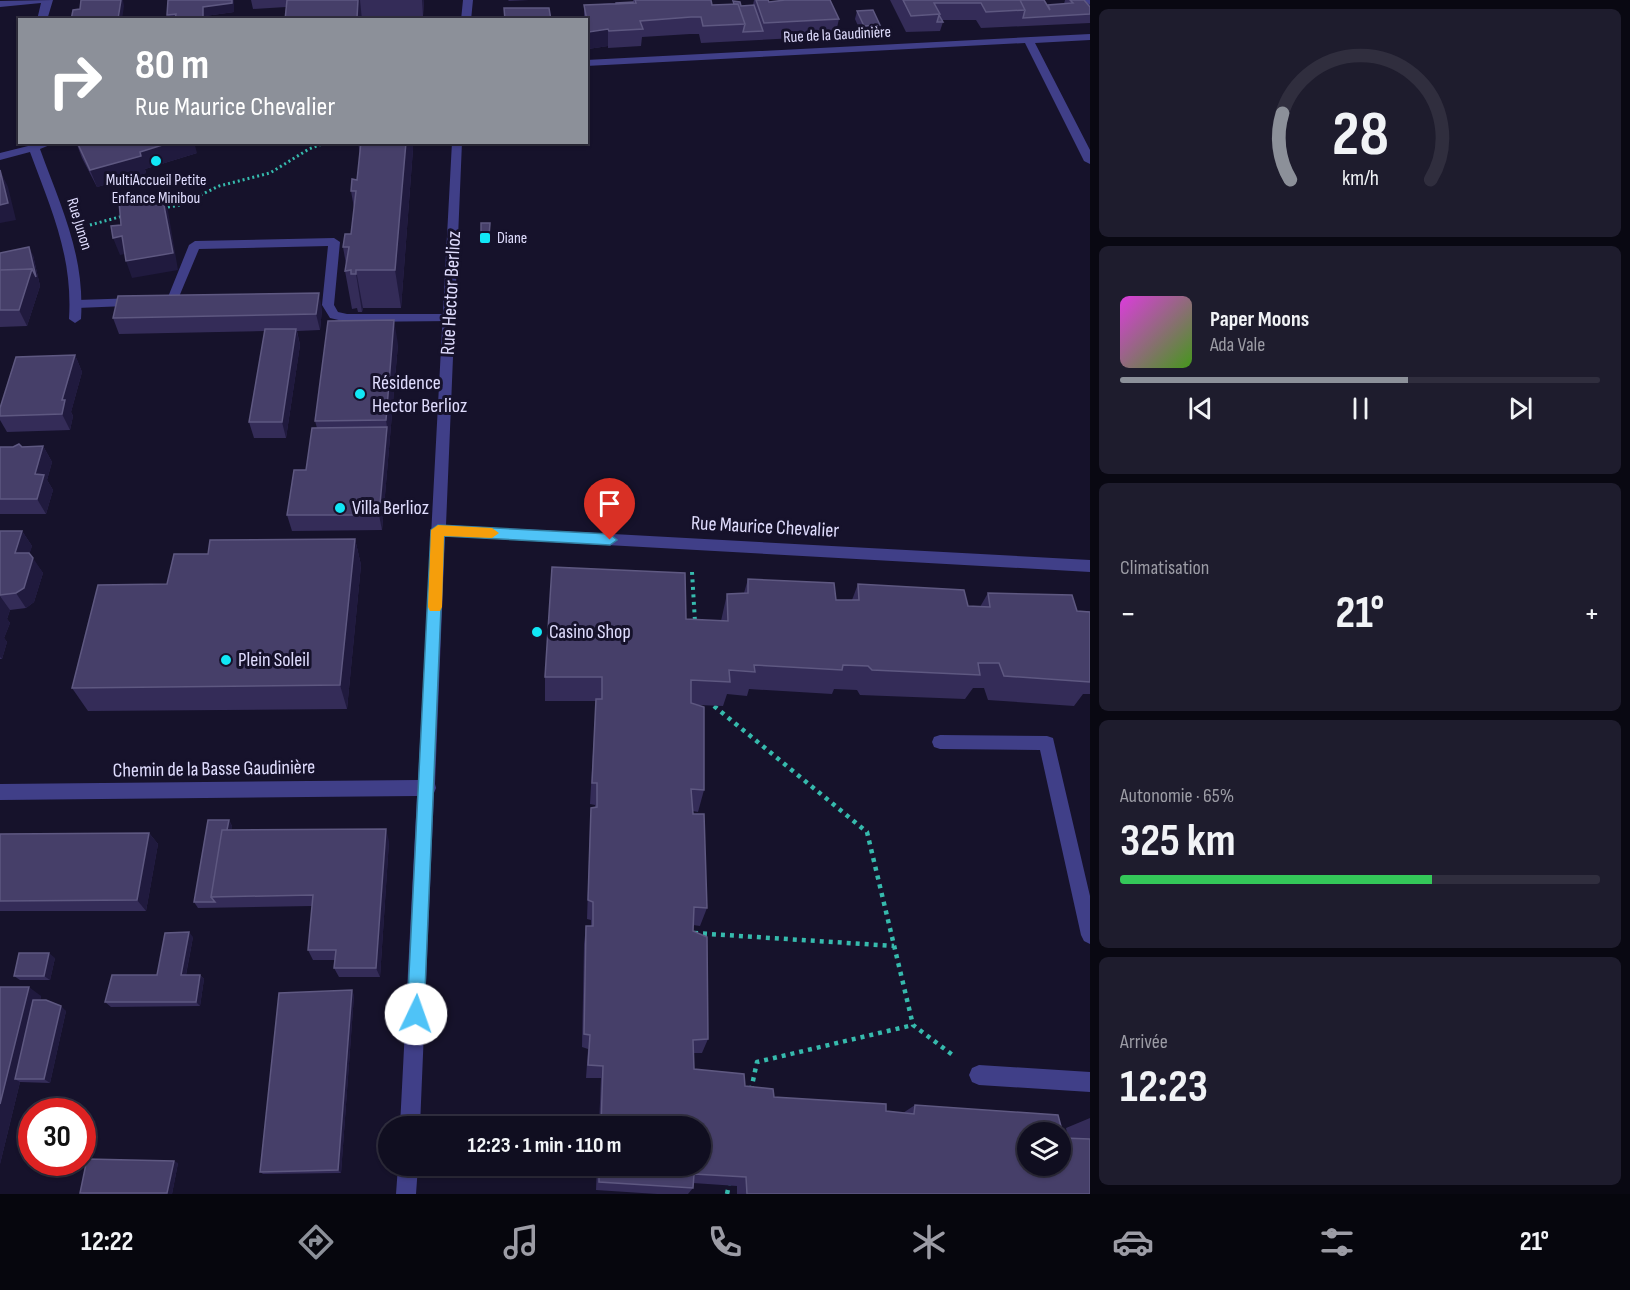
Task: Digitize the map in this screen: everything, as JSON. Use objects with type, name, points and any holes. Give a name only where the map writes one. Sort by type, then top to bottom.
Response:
[{"type":"street","points":[[0,4],[47,0],[42,18]]},
{"type":"street","points":[[466,18],[468,0]]},
{"type":"street","name":"Rue de la Gaudinière","points":[[588,63],[1090,37]]},
{"type":"street","points":[[1028,40],[1089,157]]},
{"type":"street","name":"Rue Hector Berlioz","points":[[411,1116],[428,788],[457,144]]},
{"type":"street","points":[[0,157],[33,145]]},
{"type":"street","name":"Rue Junon","points":[[33,145],[66,231],[74,261],[77,304],[75,319]]},
{"type":"street","points":[[77,304],[178,301],[195,245],[334,242],[323,298],[331,311],[339,317],[450,318]]},
{"type":"street","name":"Rue Maurice Chevalier","points":[[438,530],[1090,566]]},
{"type":"street","points":[[940,742],[1047,743],[1090,935]]},
{"type":"street","name":"Chemin de la Basse Gaudinière","points":[[0,792],[428,788]]},
{"type":"street","points":[[979,1075],[1090,1082]]},
{"type":"street","points":[[406,1194],[407,1176]]},
{"type":"path","points":[[160,209],[180,206],[219,186],[270,173],[321,144],[368,144]]},
{"type":"path","points":[[66,231],[129,214]]},
{"type":"path","points":[[691,544],[695,624]]},
{"type":"path","points":[[714,706],[867,832],[913,1026],[979,1075]]},
{"type":"path","points":[[694,933],[894,946]]},
{"type":"path","points":[[749,1100],[757,1062],[913,1026]]},
{"type":"path","points":[[727,1194],[729,1185]]},
{"type":"building","points":[[81,0],[121,0],[118,18],[71,18],[73,10],[80,9]]},
{"type":"building","points":[[168,0],[232,0],[232,3],[203,7],[203,18],[175,18],[176,14],[167,15]]},
{"type":"building","points":[[287,0],[358,0],[357,18],[285,18]]},
{"type":"building","points":[[635,0],[711,0],[712,5],[738,4],[745,24],[703,26],[701,17],[691,17],[640,21],[643,29],[609,31],[608,29],[589,32],[584,5],[636,3]]},
{"type":"building","points":[[756,0],[768,0],[769,2],[830,0],[839,19],[764,23]]},
{"type":"building","points":[[903,0],[1020,0],[1025,10],[986,12],[981,3],[934,3],[940,14],[911,16]]},
{"type":"building","points":[[1020,0],[1044,0],[1050,10],[1048,5],[1073,3],[1070,0],[1084,0],[1090,7],[1090,14],[1023,18],[1025,10]]},
{"type":"building","points":[[733,1],[740,2],[741,6],[754,5],[763,31],[743,32],[745,24],[738,4],[734,4]]},
{"type":"building","points":[[504,8],[549,8],[551,18],[505,18]]},
{"type":"building","points":[[873,10],[880,25],[864,26],[857,11]]},
{"type":"building","points":[[78,144],[166,144],[140,152],[141,156],[90,170]]},
{"type":"building","points":[[361,144],[406,144],[395,270],[356,270],[356,274],[351,274],[351,270],[345,271],[349,247],[343,247],[345,234],[351,234],[356,191],[351,191],[352,179],[357,180]]},
{"type":"building","points":[[0,170],[8,203],[0,205]]},
{"type":"building","points":[[162,195],[173,253],[126,261],[122,236],[113,238],[111,226],[121,225],[119,201]]},
{"type":"building","points":[[481,223],[490,223],[489,236],[481,236]]},
{"type":"building","points":[[29,247],[36,277],[32,269],[0,270],[0,253]]},
{"type":"building","points":[[32,269],[19,310],[0,310],[0,270]]},
{"type":"building","points":[[319,293],[316,314],[113,318],[118,296]]},
{"type":"building","name":"Résidence Hector Berlioz","points":[[394,320],[386,420],[315,421],[328,321]]},
{"type":"building","points":[[265,329],[296,329],[282,422],[249,422]]},
{"type":"building","points":[[75,355],[62,400],[65,400],[62,414],[0,416],[0,408],[16,357]]},
{"type":"building","name":"Villa Berlioz","points":[[387,427],[379,515],[287,515],[294,470],[306,470],[312,428]]},
{"type":"building","points":[[19,444],[22,447],[43,446],[35,474],[44,475],[37,499],[0,499],[0,447],[13,447]]},
{"type":"building","points":[[0,531],[22,531],[15,553],[29,553],[33,558],[24,588],[16,593],[0,595]]},
{"type":"building","name":"Plein Soleil","points":[[355,539],[340,685],[72,688],[98,585],[167,584],[174,554],[208,554],[210,540]]},
{"type":"building","points":[[552,567],[685,573],[686,619],[728,621],[727,594],[748,593],[748,579],[834,583],[836,600],[859,600],[858,584],[964,590],[968,606],[990,607],[988,593],[1072,595],[1077,611],[1090,612],[1090,682],[1004,676],[999,663],[978,663],[980,675],[872,670],[868,666],[843,665],[842,670],[754,665],[755,672],[729,670],[730,682],[691,680],[691,703],[704,707],[704,790],[691,789],[693,814],[704,814],[707,908],[694,907],[693,931],[707,937],[708,1039],[693,1040],[694,1069],[744,1074],[745,1086],[773,1089],[774,1097],[886,1104],[886,1111],[914,1114],[915,1105],[1058,1115],[1060,1122],[1017,1122],[1017,1176],[1071,1176],[1071,1138],[1090,1139],[1090,1194],[747,1194],[746,1177],[711,1175],[711,1116],[601,1116],[603,1066],[588,1065],[590,1035],[584,1034],[586,926],[593,926],[593,902],[588,900],[591,808],[597,807],[597,783],[592,783],[596,699],[602,699],[602,677],[545,677]]},
{"type":"building","points":[[208,820],[229,820],[227,830],[222,830],[211,897],[215,902],[194,902]]},
{"type":"building","points":[[386,829],[376,968],[334,968],[336,950],[308,950],[313,895],[211,897],[222,830]]},
{"type":"building","points":[[149,833],[137,900],[0,901],[0,834]]},
{"type":"building","points":[[189,932],[181,975],[200,975],[196,1002],[105,1002],[112,975],[157,975],[165,933]]},
{"type":"building","points":[[19,953],[49,953],[44,976],[14,976]]},
{"type":"building","points":[[0,987],[29,987],[0,1104]]},
{"type":"building","points":[[352,990],[338,1170],[260,1172],[279,993]]},
{"type":"building","points":[[33,1000],[46,1000],[61,1006],[44,1079],[15,1079]]},
{"type":"building","points":[[96,1159],[174,1161],[167,1193],[80,1193],[84,1176],[96,1176]]},
{"type":"building","points":[[599,1176],[694,1176],[693,1188],[599,1182]]},
{"type":"slow traffic","points":[[435,607],[438,530],[492,533]]},
{"type":"place","name":"MultiAccueil Petite Enfance Minibou","points":[[156,161]]},
{"type":"place","name":"Diane","points":[[485,238]]},
{"type":"place","name":"Résidence Hector Berlioz","points":[[360,394]]},
{"type":"place","name":"Villa Berlioz","points":[[340,508]]},
{"type":"place","name":"Casino Shop","points":[[537,632]]},
{"type":"place","name":"Plein Soleil","points":[[226,660]]},
{"type":"route","points":[[416,1014],[438,530],[610,540]]}]
